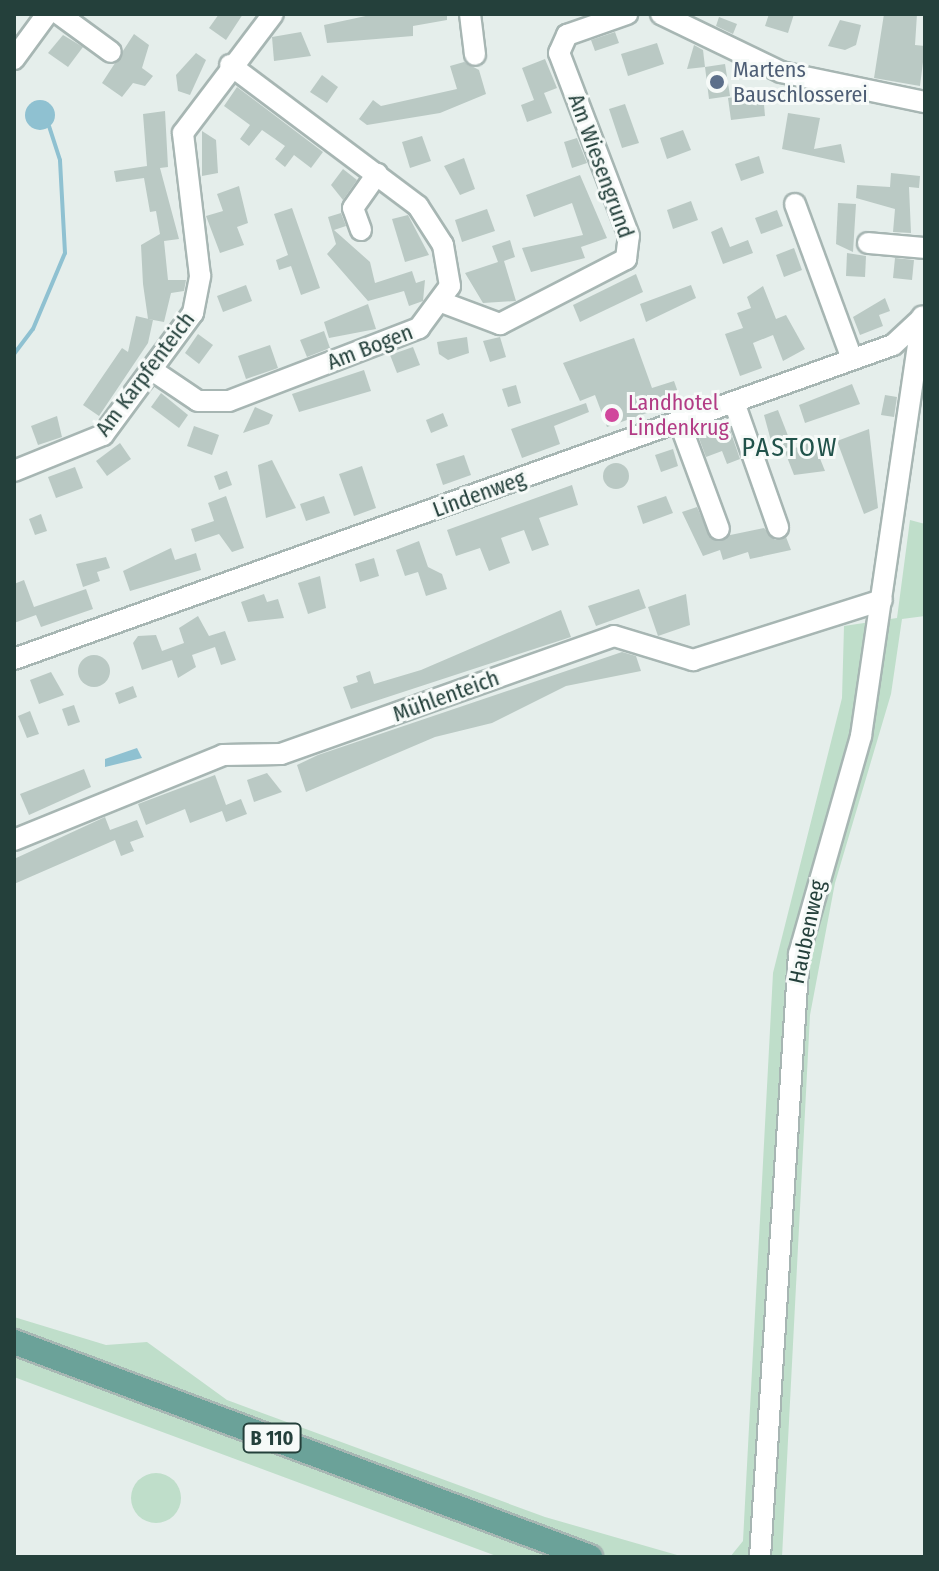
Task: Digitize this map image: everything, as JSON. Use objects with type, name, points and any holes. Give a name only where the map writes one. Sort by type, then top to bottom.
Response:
[{"type":"main road","name":"B 110","points":[[14,1342],[590,1557]]},
{"type":"street","points":[[14,59],[47,14]]},
{"type":"street","points":[[59,14],[111,52]]},
{"type":"street","points":[[470,14],[475,55]]},
{"type":"street","name":"Am Wiesengrund","points":[[444,303],[500,324],[626,259],[629,236],[559,53],[567,35],[627,14]]},
{"type":"street","points":[[666,15],[781,72],[925,102]]},
{"type":"street","name":"Am Karpfenteich","points":[[14,471],[91,444],[152,370],[193,313],[200,288],[183,133],[263,17]]},
{"type":"street","points":[[230,65],[377,174],[436,227],[449,268],[444,303]]},
{"type":"street","points":[[361,230],[353,208],[377,174]]},
{"type":"street","points":[[795,204],[852,359]]},
{"type":"street","points":[[868,243],[925,248]]},
{"type":"street","name":"Am Bogen","points":[[152,370],[198,401],[229,401],[419,328],[444,303]]},
{"type":"street","name":"Lindenweg","points":[[14,659],[907,338],[924,311]]},
{"type":"street","name":"Haubenweg","points":[[760,1557],[799,954],[861,736],[882,600],[916,448],[924,311]]},
{"type":"street","points":[[734,402],[778,527]]},
{"type":"street","points":[[679,421],[719,529]]},
{"type":"street","name":"Mühlenteich","points":[[14,840],[223,755],[281,754],[614,636],[693,660],[882,600]]},
{"type":"green space","points":[[910,520],[925,524],[925,616],[902,619],[891,694],[835,883],[810,1015],[782,1557],[730,1557],[743,1541],[773,973],[842,698],[844,626],[897,618]]},
{"type":"green space","points":[[14,1317],[106,1345],[147,1342],[227,1400],[545,1517],[684,1557],[499,1557],[14,1377]]},
{"type":"green space","points":[[156,1473],[174,1480],[181,1498],[174,1516],[156,1523],[138,1516],[131,1498],[138,1480]]},
{"type":"water","points":[[40,100],[46,101],[54,109],[54,121],[46,129],[40,130],[34,129],[26,121],[25,115],[26,109],[34,101]]},
{"type":"water","points":[[137,748],[142,758],[105,767],[105,759]]},
{"type":"building","points":[[219,14],[243,14],[226,40],[209,28]]},
{"type":"building","points":[[375,14],[447,14],[447,20],[413,26],[413,36],[327,43],[324,25]]},
{"type":"building","points":[[769,14],[794,14],[788,33],[765,26]]},
{"type":"building","points":[[884,14],[917,14],[915,45],[925,46],[920,86],[874,78]]},
{"type":"building","points":[[719,17],[737,24],[733,34],[716,26]]},
{"type":"building","points":[[840,20],[861,25],[856,45],[845,50],[828,46]]},
{"type":"building","points":[[301,32],[311,56],[274,61],[272,37]]},
{"type":"building","points":[[615,32],[619,43],[595,51],[591,40]]},
{"type":"building","points":[[134,34],[149,45],[142,68],[153,76],[145,86],[133,83],[122,97],[102,83]]},
{"type":"building","points":[[63,35],[83,47],[68,67],[48,53]]},
{"type":"building","points":[[657,43],[664,64],[628,76],[621,54]]},
{"type":"building","points":[[694,45],[703,50],[705,67],[687,69]]},
{"type":"building","points":[[196,53],[206,60],[190,95],[178,91],[176,75]]},
{"type":"building","points":[[545,59],[557,88],[544,93],[552,113],[527,122],[521,105],[534,100],[522,68]]},
{"type":"building","points":[[464,62],[479,70],[486,94],[440,113],[367,125],[359,119],[373,100],[381,106],[457,89],[450,66]]},
{"type":"building","name":"Martens Bauschlosserei","points":[[725,64],[730,96],[709,99],[705,67]]},
{"type":"building","points":[[322,75],[338,87],[327,103],[310,92]]},
{"type":"building","points":[[237,87],[323,152],[311,168],[294,155],[285,167],[275,159],[285,146],[262,130],[249,146],[240,139],[250,125],[224,106]]},
{"type":"building","points":[[763,93],[765,116],[731,120],[728,98]]},
{"type":"building","points":[[625,104],[639,143],[622,148],[609,109]]},
{"type":"building","points":[[165,111],[168,167],[160,168],[179,239],[164,241],[168,280],[186,280],[184,291],[171,293],[164,322],[148,319],[143,284],[141,245],[160,234],[156,211],[150,212],[144,178],[116,182],[114,171],[147,166],[143,114]]},
{"type":"building","points":[[788,113],[820,118],[814,149],[841,144],[845,163],[782,149]]},
{"type":"building","points":[[683,130],[691,150],[667,159],[660,138]]},
{"type":"building","points":[[202,131],[216,140],[218,173],[202,176]]},
{"type":"building","points":[[422,136],[431,161],[410,168],[402,142]]},
{"type":"building","points":[[577,138],[587,163],[572,168],[564,142]]},
{"type":"building","points":[[759,156],[764,173],[741,181],[735,164]]},
{"type":"building","points":[[464,158],[475,189],[460,195],[444,166]]},
{"type":"building","points":[[343,169],[357,180],[343,200],[331,185]]},
{"type":"building","points":[[891,173],[920,176],[919,188],[909,187],[911,233],[893,232],[895,209],[856,198],[857,185],[890,187]]},
{"type":"building","points":[[580,175],[607,238],[581,247],[585,258],[531,272],[522,248],[583,235],[572,203],[534,217],[526,195]]},
{"type":"building","points":[[239,186],[248,223],[237,227],[244,245],[220,253],[206,216],[223,211],[217,194]]},
{"type":"building","points":[[691,201],[698,220],[673,229],[667,210]]},
{"type":"building","points":[[838,203],[856,204],[853,252],[836,244]]},
{"type":"building","points":[[292,208],[320,288],[301,295],[291,266],[279,270],[276,260],[288,255],[274,214]]},
{"type":"building","points":[[487,209],[495,231],[462,242],[455,220]]},
{"type":"building","points":[[777,210],[783,226],[761,234],[755,218]]},
{"type":"building","points":[[341,213],[346,226],[334,230],[370,262],[375,283],[412,271],[416,283],[425,280],[423,301],[409,306],[404,291],[368,301],[327,254],[336,244],[328,217]]},
{"type":"building","points":[[408,215],[429,255],[405,262],[392,219]]},
{"type":"building","points":[[722,227],[730,247],[748,240],[753,253],[723,264],[711,232]]},
{"type":"building","points":[[510,240],[515,257],[504,261],[516,301],[483,303],[465,273],[498,262],[492,246]]},
{"type":"building","points":[[794,248],[802,270],[784,277],[776,255]]},
{"type":"building","points":[[847,253],[866,256],[865,277],[846,276]]},
{"type":"building","points":[[895,258],[914,260],[912,280],[893,278]]},
{"type":"building","points":[[636,274],[643,292],[580,322],[573,305]]},
{"type":"building","points":[[246,285],[252,301],[223,312],[217,296]]},
{"type":"building","points":[[691,285],[696,298],[646,322],[640,304]]},
{"type":"building","points":[[763,286],[776,319],[786,315],[805,349],[783,361],[773,335],[753,343],[762,368],[740,376],[725,334],[743,328],[737,313],[751,308],[747,297]]},
{"type":"building","points":[[885,298],[890,311],[879,315],[883,326],[860,335],[853,317]]},
{"type":"building","points":[[368,304],[376,329],[329,338],[324,322]]},
{"type":"building","points":[[136,316],[153,320],[148,343],[99,416],[83,405],[122,348],[128,352]]},
{"type":"building","points":[[324,331],[330,348],[307,357],[300,340]]},
{"type":"building","points":[[198,334],[213,345],[199,364],[185,353]]},
{"type":"building","points":[[467,337],[469,353],[448,360],[439,354],[437,342]]},
{"type":"building","points":[[500,337],[506,357],[490,362],[483,341]]},
{"type":"building","points":[[634,338],[652,388],[674,381],[681,401],[607,427],[595,395],[580,401],[563,363]]},
{"type":"building","points":[[270,345],[278,368],[246,379],[238,356]]},
{"type":"building","points":[[413,347],[420,365],[397,373],[390,355]]},
{"type":"building","points":[[364,370],[371,391],[299,412],[292,394]]},
{"type":"building","points":[[852,384],[860,404],[805,423],[799,405]]},
{"type":"building","points":[[516,385],[521,403],[508,407],[502,389]]},
{"type":"building","points":[[161,393],[188,415],[179,428],[151,407]]},
{"type":"building","points":[[885,395],[897,397],[894,417],[881,415]]},
{"type":"building","points":[[586,403],[589,412],[554,426],[560,444],[522,458],[511,429]]},
{"type":"building","points":[[255,407],[273,415],[269,424],[243,433]]},
{"type":"building","points":[[778,410],[792,446],[774,452],[764,415]]},
{"type":"building","points":[[443,413],[448,426],[431,433],[426,420]]},
{"type":"building","points":[[57,416],[62,437],[38,445],[31,426]]},
{"type":"building","points":[[194,426],[219,435],[212,455],[187,446]]},
{"type":"building","points":[[729,427],[740,459],[727,464],[722,451],[706,457],[699,438]]},
{"type":"building","points":[[869,429],[878,508],[864,514],[837,441]]},
{"type":"building","points":[[813,441],[825,471],[794,475],[785,452]]},
{"type":"building","points":[[120,443],[131,459],[107,476],[96,461]]},
{"type":"building","points":[[673,449],[678,466],[661,472],[655,455]]},
{"type":"building","points":[[464,455],[471,475],[443,485],[436,464]]},
{"type":"building","points":[[272,460],[296,508],[266,518],[258,465]]},
{"type":"building","points":[[616,463],[625,467],[629,476],[625,485],[616,489],[607,485],[603,476],[607,467]]},
{"type":"building","points":[[362,466],[376,508],[354,516],[339,474]]},
{"type":"building","points":[[75,467],[83,488],[56,498],[48,477]]},
{"type":"building","points":[[227,471],[232,485],[219,490],[214,476]]},
{"type":"building","points":[[572,485],[578,505],[539,518],[549,545],[532,551],[524,530],[501,538],[510,563],[489,571],[480,548],[456,556],[447,530]]},
{"type":"building","points":[[226,496],[244,548],[232,552],[219,534],[195,542],[191,529],[214,521],[208,503]]},
{"type":"building","points":[[324,496],[330,513],[306,521],[300,504]]},
{"type":"building","points":[[666,496],[673,513],[643,524],[637,506]]},
{"type":"building","points":[[697,507],[711,539],[764,528],[775,540],[786,537],[791,550],[750,559],[748,552],[723,560],[720,550],[703,556],[682,512]]},
{"type":"building","points":[[41,514],[47,531],[35,535],[29,519]]},
{"type":"building","points":[[419,541],[428,567],[442,574],[447,589],[426,596],[418,572],[405,576],[396,550]]},
{"type":"building","points":[[171,548],[175,560],[196,553],[201,570],[130,591],[123,571]]},
{"type":"building","points":[[106,557],[110,568],[97,572],[100,581],[83,587],[76,564]]},
{"type":"building","points":[[374,558],[379,576],[360,582],[355,564]]},
{"type":"building","points":[[320,576],[326,608],[308,614],[298,583]]},
{"type":"building","points":[[24,580],[34,607],[86,589],[93,609],[41,627],[36,615],[14,623],[14,584]]},
{"type":"building","points":[[639,589],[646,608],[596,626],[588,606]]},
{"type":"building","points":[[264,594],[267,602],[278,599],[284,618],[248,622],[241,602]]},
{"type":"building","points":[[686,594],[690,625],[658,636],[648,607]]},
{"type":"building","points":[[561,610],[571,637],[351,709],[343,687],[358,682],[356,676],[370,671],[374,684],[421,670]]},
{"type":"building","points":[[198,616],[209,636],[225,631],[236,660],[221,665],[215,647],[192,655],[196,667],[178,678],[172,660],[142,670],[133,643],[138,636],[156,635],[162,651],[184,643],[179,628]]},
{"type":"building","points":[[622,652],[636,656],[641,671],[566,686],[492,723],[435,737],[306,792],[297,765],[318,755]]},
{"type":"building","points":[[94,655],[105,660],[110,671],[105,682],[94,687],[83,682],[78,671],[83,660]]},
{"type":"building","points":[[51,672],[64,695],[39,704],[30,680]]},
{"type":"building","points":[[133,686],[137,697],[119,704],[115,693]]},
{"type":"building","points":[[74,705],[80,722],[68,726],[62,709]]},
{"type":"building","points":[[30,711],[39,734],[27,738],[18,716]]},
{"type":"building","points":[[84,769],[91,787],[29,815],[20,794]]},
{"type":"building","points":[[267,773],[282,792],[254,802],[247,780]]},
{"type":"building","points":[[215,775],[226,805],[241,799],[247,814],[226,822],[222,811],[190,823],[185,809],[146,825],[138,804]]},
{"type":"building","points":[[105,817],[110,830],[137,820],[144,837],[130,842],[134,851],[121,856],[115,840],[14,884],[14,859]]},
{"type":"waterway","points":[[14,354],[33,329],[65,253],[60,160],[49,127]]},
{"type":"place","name":"Martens Bauschlosserei","points":[[717,82]]},
{"type":"place","name":"Landhotel Lindenkrug","points":[[612,415]]},
{"type":"district","name":"PASTOW","points":[[790,448]]}]
